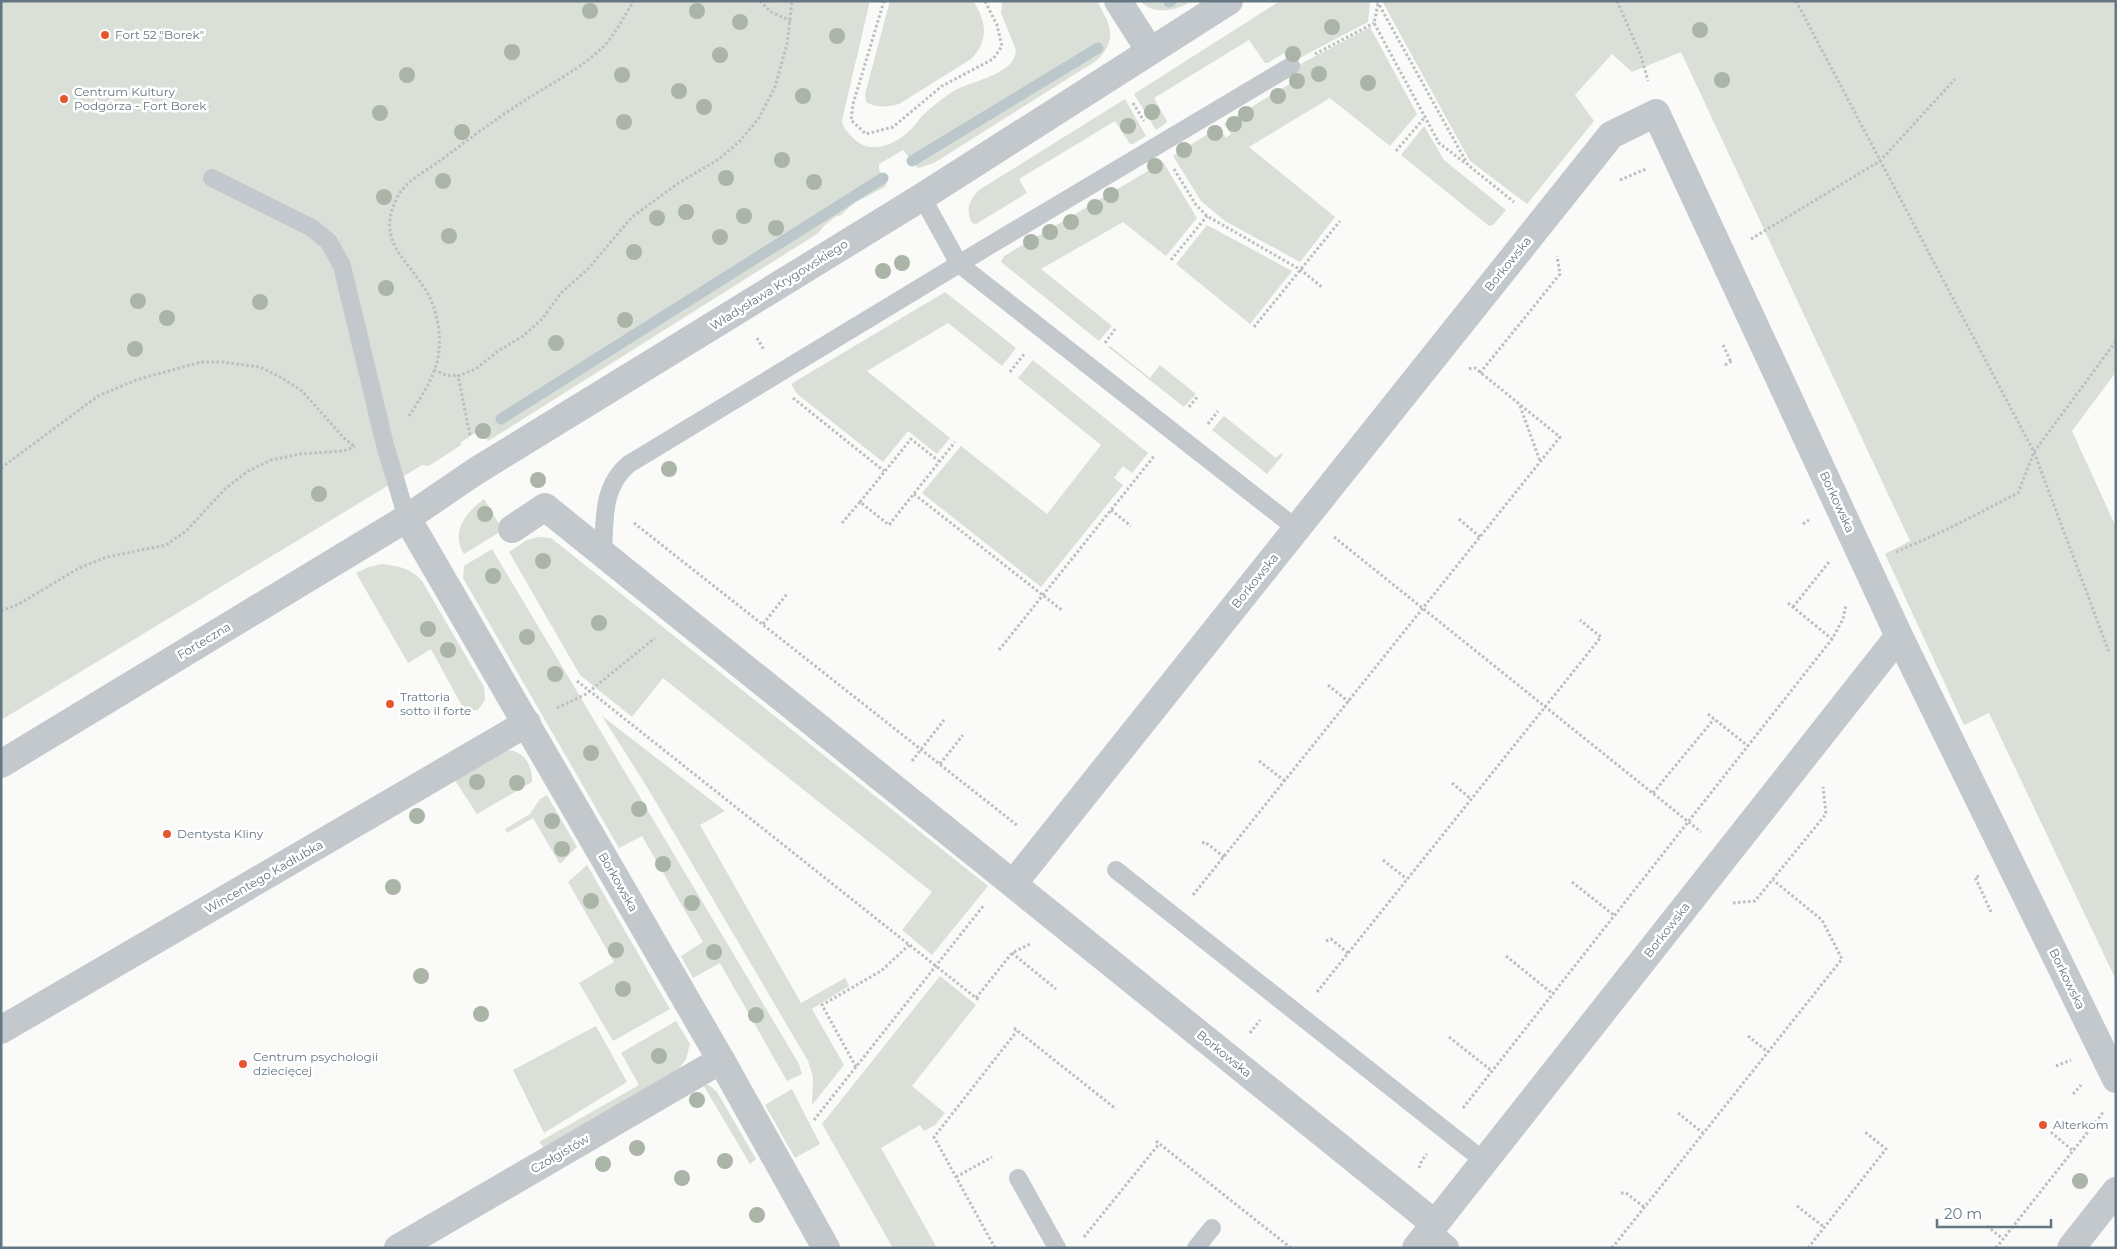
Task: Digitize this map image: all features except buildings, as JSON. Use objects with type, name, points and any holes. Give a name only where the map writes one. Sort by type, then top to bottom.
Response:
[{"type":"street","points":[[1118,1],[1150,51]]},
{"type":"street","name":"Władysława Krygowskiego","points":[[407,518],[476,471],[922,197],[1229,1]]},
{"type":"street","name":"Borkowska","points":[[1009,881],[1302,522],[1611,134],[1656,113],[1865,565],[2116,1079]]},
{"type":"street","name":"Borkowska","points":[[512,528],[545,507],[1413,1205],[1431,1238],[1484,1162],[1899,636]]},
{"type":"street","name":"Borkowska","points":[[407,518],[721,1060],[826,1248]]},
{"type":"street","name":"Forteczna","points":[[1,764],[407,518]]},
{"type":"street","name":"Wincentego Kadłubka","points":[[1,1030],[527,723]]},
{"type":"street","name":"Czołgistów","points":[[398,1248],[721,1060]]},
{"type":"street","points":[[2071,1248],[2116,1191]]},
{"type":"lane","points":[[603,554],[606,501],[619,473],[629,464],[1291,66]]},
{"type":"lane","points":[[212,178],[312,228],[329,242],[342,266],[385,445],[407,518]]},
{"type":"lane","points":[[922,197],[959,264],[1302,522]]},
{"type":"lane","points":[[1116,870],[1484,1162]]},
{"type":"lane","points":[[1018,1178],[1057,1248]]},
{"type":"lane","points":[[1196,1248],[1212,1228]]},
{"type":"path","points":[[408,419],[423,395],[434,370],[439,352],[437,322],[429,296],[395,250],[389,232],[391,213],[399,194],[413,180],[508,111],[586,61],[603,47],[634,1]]},
{"type":"path","points":[[760,1],[770,12],[791,21]]},
{"type":"path","points":[[434,370],[446,375],[458,376],[476,369],[498,351],[523,336],[542,319],[562,293],[587,270],[632,217],[677,184],[719,159],[739,142],[758,118],[775,87],[787,44],[792,1]]},
{"type":"path","points":[[884,1],[853,104],[851,120],[866,134],[893,127],[942,86],[993,59],[1002,46],[996,25],[984,1]]},
{"type":"path","points":[[1616,1],[1641,56],[1656,113]]},
{"type":"path","points":[[1796,1],[2034,452],[2109,652]]},
{"type":"path","points":[[1378,2],[1374,23],[1439,143],[1540,224]]},
{"type":"path","points":[[1378,2],[1468,166]]},
{"type":"path","points":[[1291,66],[1374,23]]},
{"type":"path","points":[[1722,256],[1880,161],[1955,79]]},
{"type":"path","points":[[1131,99],[1196,205],[1207,216],[1300,270],[1323,288]]},
{"type":"path","points":[[1396,151],[1424,117]]},
{"type":"path","points":[[1613,183],[1654,166]]},
{"type":"path","points":[[1171,260],[1207,216]]},
{"type":"path","points":[[1254,327],[1340,221]]},
{"type":"path","points":[[1480,373],[1560,274],[1556,246]]},
{"type":"path","points":[[1103,345],[1116,329]]},
{"type":"path","points":[[1865,565],[1950,528],[2018,493],[2034,452],[2116,340]]},
{"type":"path","points":[[759,342],[792,397],[884,471]]},
{"type":"path","points":[[1010,372],[1028,349]]},
{"type":"path","points":[[1725,365],[1737,359]]},
{"type":"path","points":[[1,468],[98,396],[136,380],[201,362],[222,362],[260,368],[282,378],[302,391],[355,447],[365,450]]},
{"type":"path","points":[[1175,917],[1560,437],[1474,368],[1466,369]]},
{"type":"path","points":[[458,376],[471,437]]},
{"type":"path","points":[[1186,411],[1198,396]]},
{"type":"path","points":[[1519,404],[1541,462]]},
{"type":"path","points":[[1206,426],[1218,411]]},
{"type":"path","points":[[842,523],[910,439],[940,462]]},
{"type":"path","points":[[860,502],[889,525],[955,442]]},
{"type":"path","points":[[1,611],[19,604],[79,568],[107,557],[166,545],[186,531],[225,489],[248,471],[272,460],[300,454],[342,451],[355,447]]},
{"type":"path","points":[[999,650],[1157,453]]},
{"type":"path","points":[[914,494],[1063,611]]},
{"type":"path","points":[[606,501],[1021,828]]},
{"type":"path","points":[[1111,510],[1131,526]]},
{"type":"path","points":[[1458,519],[1480,537]]},
{"type":"path","points":[[1302,522],[1423,609],[1727,853]]},
{"type":"path","points":[[1793,607],[1829,561],[1826,554]]},
{"type":"path","points":[[763,624],[787,594]]},
{"type":"path","points":[[1413,1205],[1422,1160],[1832,639],[1843,619],[1847,602]]},
{"type":"path","points":[[1788,603],[1832,639]]},
{"type":"path","points":[[527,723],[590,691],[681,616]]},
{"type":"path","points":[[1298,1015],[1601,637],[1580,620]]},
{"type":"path","points":[[576,681],[978,999],[1012,953],[1043,981],[1056,989]]},
{"type":"path","points":[[1328,685],[1348,702]]},
{"type":"path","points":[[1708,714],[1748,746]]},
{"type":"path","points":[[1653,793],[1714,718]]},
{"type":"path","points":[[891,786],[944,720]]},
{"type":"path","points":[[940,764],[963,735]]},
{"type":"path","points":[[1259,761],[1285,781]]},
{"type":"path","points":[[1724,904],[1756,901],[1826,814],[1822,779]]},
{"type":"path","points":[[1452,783],[1471,799]]},
{"type":"path","points":[[1202,843],[1205,842],[1224,857]]},
{"type":"path","points":[[1383,860],[1407,879]]},
{"type":"path","points":[[1612,1248],[1842,959],[1822,920],[1772,880]]},
{"type":"path","points":[[814,1120],[935,966],[1009,881]]},
{"type":"path","points":[[1572,882],[1614,916]]},
{"type":"path","points":[[1988,916],[1992,914]]},
{"type":"path","points":[[1326,941],[1330,939],[1348,953]]},
{"type":"path","points":[[856,1067],[822,1006],[881,971],[909,945]]},
{"type":"path","points":[[1506,956],[1553,994]]},
{"type":"path","points":[[1230,1058],[1278,998]]},
{"type":"path","points":[[995,1248],[934,1137],[1016,1029],[1116,1109]]},
{"type":"path","points":[[1748,1036],[1768,1052]]},
{"type":"path","points":[[1449,1037],[1492,1071]]},
{"type":"path","points":[[2056,1066],[2076,1058]]},
{"type":"path","points":[[1996,1248],[2102,1114],[2098,1105]]},
{"type":"path","points":[[1678,1113],[1703,1133]]},
{"type":"path","points":[[1808,1248],[1886,1149],[1865,1132]]},
{"type":"path","points":[[2052,1132],[2073,1151]]},
{"type":"path","points":[[1082,1240],[1158,1142],[1290,1248]]},
{"type":"path","points":[[956,1177],[992,1156]]},
{"type":"path","points":[[1620,1193],[1626,1193],[1644,1207]]},
{"type":"path","points":[[1797,1206],[1824,1228]]},
{"type":"path","points":[[1987,1226],[2003,1239]]},
{"type":"shaded area","points":[[1,1],[870,1],[842,123],[844,128],[860,144],[875,147],[890,144],[903,136],[924,114],[952,92],[1008,66],[1014,59],[1016,50],[1001,13],[1002,1],[1097,1],[1106,17],[1110,39],[1108,46],[1096,61],[934,163],[918,168],[903,150],[879,164],[879,170],[887,183],[885,187],[854,203],[841,215],[825,225],[817,234],[488,441],[480,430],[429,466],[422,465],[1,720]]},
{"type":"shaded area","points":[[890,1],[973,1],[981,16],[984,31],[981,45],[971,59],[899,104],[878,106],[866,102],[865,94]]},
{"type":"shaded area","points":[[1140,1],[1192,1],[1172,9],[1158,10],[1146,6]]},
{"type":"shaded area","points":[[1280,1],[1368,1],[1370,4],[1368,22],[1290,63],[1284,53],[1265,63],[1249,40],[1154,98],[1167,121],[1156,130],[1134,94]]},
{"type":"shaded area","points":[[1382,1],[2116,1],[2116,372],[2072,431],[2116,527],[2116,980],[1989,713],[1964,725],[1885,554],[1910,541],[1681,52],[1632,72],[1612,54],[1575,95],[1594,121],[1527,204],[1470,161]]},
{"type":"shaded area","points":[[1370,27],[1417,114],[1390,146],[1330,98],[1249,147],[1335,217],[1300,262],[1225,221],[1201,201],[1173,156],[1219,127],[1226,138],[1231,134],[1224,124],[1299,78],[1293,68]]},
{"type":"shaded area","points":[[1125,99],[1146,136],[1130,144],[1115,121],[1019,179],[1027,193],[976,224],[972,223],[969,205],[979,190]]},
{"type":"shaded area","points":[[1424,126],[1444,160],[1506,210],[1493,225],[1489,226],[1401,155]]},
{"type":"shaded area","points":[[1163,162],[1197,218],[1166,256],[1123,222],[1041,269],[1112,326],[1099,341],[1001,262],[1004,256]]},
{"type":"shaded area","points":[[1207,225],[1292,271],[1250,324],[1176,264]]},
{"type":"shaded area","points":[[945,292],[1016,348],[1002,366],[948,323],[867,371],[950,438],[937,454],[908,431],[883,462],[797,394],[791,384]]},
{"type":"shaded area","points":[[1110,346],[1150,378],[1160,365],[1196,394],[1184,407],[1108,347]]},
{"type":"shaded area","points":[[1033,360],[1148,453],[1132,473],[1123,466],[1114,478],[1123,485],[1041,587],[922,493],[961,446],[1047,514],[1101,445],[1018,378]]},
{"type":"shaded area","points":[[1224,416],[1276,458],[1281,453],[1283,455],[1267,474],[1212,430]]},
{"type":"shaded area","points":[[484,499],[503,530],[464,554],[460,546],[459,531],[471,510]]},
{"type":"shaded area","points":[[538,537],[551,538],[988,886],[932,955],[902,930],[932,892],[663,678],[632,717],[580,675],[509,552],[527,540]]},
{"type":"shaded area","points":[[492,549],[799,1064],[802,1074],[787,1081],[720,963],[693,978],[681,956],[703,942],[642,836],[619,848],[463,578],[464,566]]},
{"type":"shaded area","points":[[382,564],[409,570],[422,581],[484,687],[485,700],[478,710],[469,711],[462,706],[431,649],[408,663],[356,573]]},
{"type":"shaded area","points":[[602,716],[725,811],[700,825],[801,1003],[845,978],[849,986],[812,1009],[844,1065],[812,1105],[813,1077],[808,1061],[647,787]]},
{"type":"shaded area","points":[[503,751],[515,751],[527,761],[531,771],[532,782],[477,814],[452,776]]},
{"type":"shaded area","points":[[547,795],[577,847],[560,864],[533,818],[507,833],[505,829],[530,814],[540,799]]},
{"type":"shaded area","points":[[587,865],[670,1009],[613,1041],[579,983],[614,962],[568,882]]},
{"type":"shaded area","points":[[940,976],[976,1005],[912,1086],[945,1113],[935,1125],[924,1131],[920,1125],[881,1148],[937,1248],[893,1248],[822,1124]]},
{"type":"shaded area","points":[[676,1021],[690,1044],[686,1059],[678,1070],[545,1149],[539,1142],[639,1085],[621,1053]]},
{"type":"shaded area","points":[[596,1026],[627,1082],[544,1133],[513,1070]]},
{"type":"shaded area","points":[[702,1083],[710,1086],[717,1092],[756,1159],[750,1164]]},
{"type":"shaded area","points":[[792,1089],[820,1144],[795,1158],[765,1105]]},
{"type":"waterway","points":[[912,161],[1098,48]]},
{"type":"waterway","points":[[501,419],[883,178]]},
{"type":"place","name":"Fort 52 \"Borek\"","points":[[105,35]]},
{"type":"place","name":"Centrum Kultury Podgórza - Fort Borek","points":[[64,99]]},
{"type":"place","name":"Trattoria sotto il forte","points":[[390,704]]},
{"type":"place","name":"Dentysta Kliny","points":[[167,834]]},
{"type":"place","name":"Centrum psychologii dziecięcej","points":[[243,1064]]},
{"type":"place","name":"Alterkom","points":[[2043,1125]]}]
